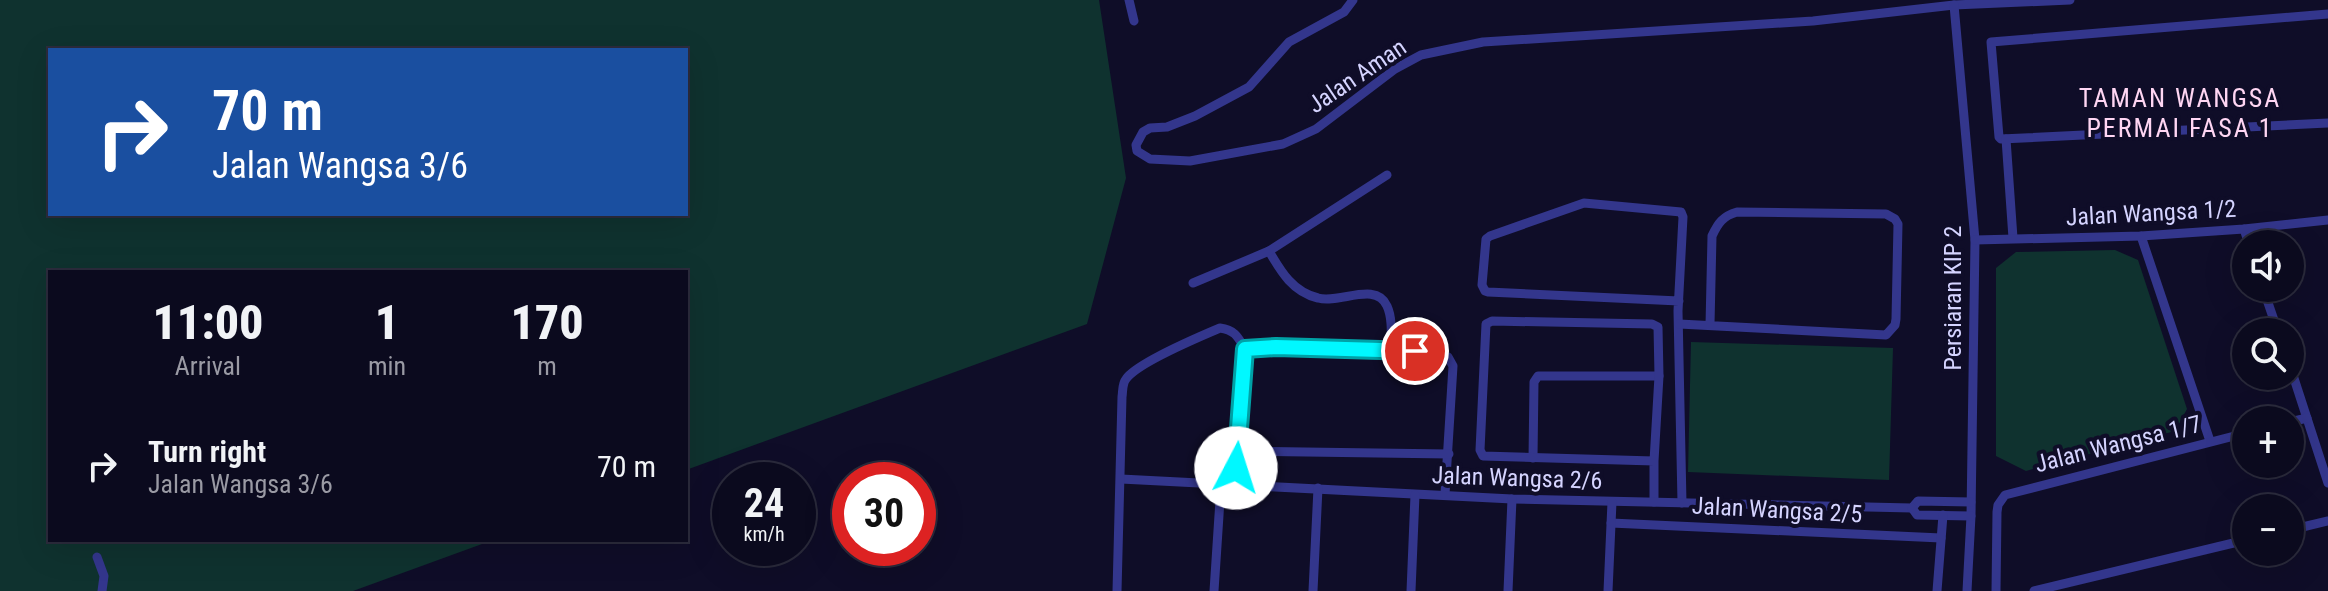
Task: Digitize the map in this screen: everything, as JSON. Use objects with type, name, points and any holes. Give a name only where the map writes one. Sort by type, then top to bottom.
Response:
[{"type":"street","points":[[1129,0],[1134,21]]},
{"type":"street","name":"Jalan Aman","points":[[1353,0],[1344,12],[1289,42],[1249,87],[1195,116],[1143,132],[1136,145],[1137,151],[1150,159],[1190,161],[1283,144],[1316,129],[1395,69],[1421,55],[1483,42],[1813,21],[1954,5],[2070,0]]},
{"type":"street","name":"Persiaran KIP 2","points":[[1954,5],[1975,240],[1967,591]]},
{"type":"street","points":[[2013,238],[1991,42],[2328,14]]},
{"type":"street","points":[[2003,139],[2328,123]]},
{"type":"street","points":[[1193,283],[1269,251],[1387,175]]},
{"type":"street","points":[[1679,301],[1488,292],[1482,285],[1486,239],[1584,203],[1681,212],[1682,503]]},
{"type":"street","points":[[1679,324],[1886,335],[1896,319],[1898,224],[1886,214],[1737,212],[1727,215],[1718,223],[1712,236],[1710,325]]},
{"type":"street","name":"Jalan Wangsa 1/2","points":[[1975,240],[2141,236],[2328,220]]},
{"type":"street","points":[[2141,236],[2210,441]]},
{"type":"street","points":[[1269,251],[1290,283],[1318,298],[1372,293],[1379,296],[1389,311],[1391,350]]},
{"type":"street","points":[[1654,461],[1486,457],[1481,453],[1485,327],[1489,322],[1656,324],[1659,330],[1659,376],[1654,502]]},
{"type":"street","points":[[1117,591],[1123,384],[1127,376],[1144,364],[1220,328],[1237,335],[1245,349],[1235,485]]},
{"type":"street","points":[[1245,349],[1391,350],[1438,352],[1448,357],[1451,361],[1449,454],[1445,494]]},
{"type":"street","points":[[1533,458],[1534,382],[1538,376],[1659,376]]},
{"type":"street","points":[[2298,390],[2328,483]]},
{"type":"street","name":"Jalan Wangsa 1/7","points":[[1996,591],[1997,512],[2001,498],[2010,493],[2232,436]]},
{"type":"street","points":[[1238,451],[1449,454]]},
{"type":"street","name":"Jalan Wangsa 2/6","points":[[1121,479],[1512,499],[1912,508]]},
{"type":"street","points":[[1214,591],[1221,485]]},
{"type":"street","points":[[1313,591],[1318,488]]},
{"type":"street","points":[[1411,591],[1415,495]]},
{"type":"street","points":[[1508,591],[1512,499]]},
{"type":"street","name":"Jalan Wangsa 2/6","points":[[1912,508],[1918,501],[1971,502]]},
{"type":"street","points":[[1608,591],[1612,502]]},
{"type":"street","name":"Jalan Wangsa 2/6","points":[[1912,508],[1917,515],[1971,516]]},
{"type":"street","points":[[1937,591],[1943,515]]},
{"type":"street","points":[[2304,527],[2328,521]]},
{"type":"street","name":"Jalan Wangsa 2/5","points":[[1611,523],[1941,538]]},
{"type":"street","points":[[2034,591],[2232,543]]},
{"type":"street","points":[[97,557],[104,576],[102,591]]},
{"type":"green space","points":[[0,0],[1099,0],[1126,178],[1087,324],[688,469],[688,270],[48,270],[48,542],[488,542],[353,591],[0,591]]},
{"type":"green space","points":[[2115,250],[2138,260],[2187,409],[2175,431],[2026,471],[1996,456],[1996,268],[2016,252]]},
{"type":"green space","points":[[1691,342],[1893,348],[1889,480],[1688,472]]},
{"type":"district","name":"TAMAN WANGSA PERMAI FASA 1","points":[[2180,113]]},
{"type":"route","points":[[1236,468],[1245,349],[1415,351]]}]
